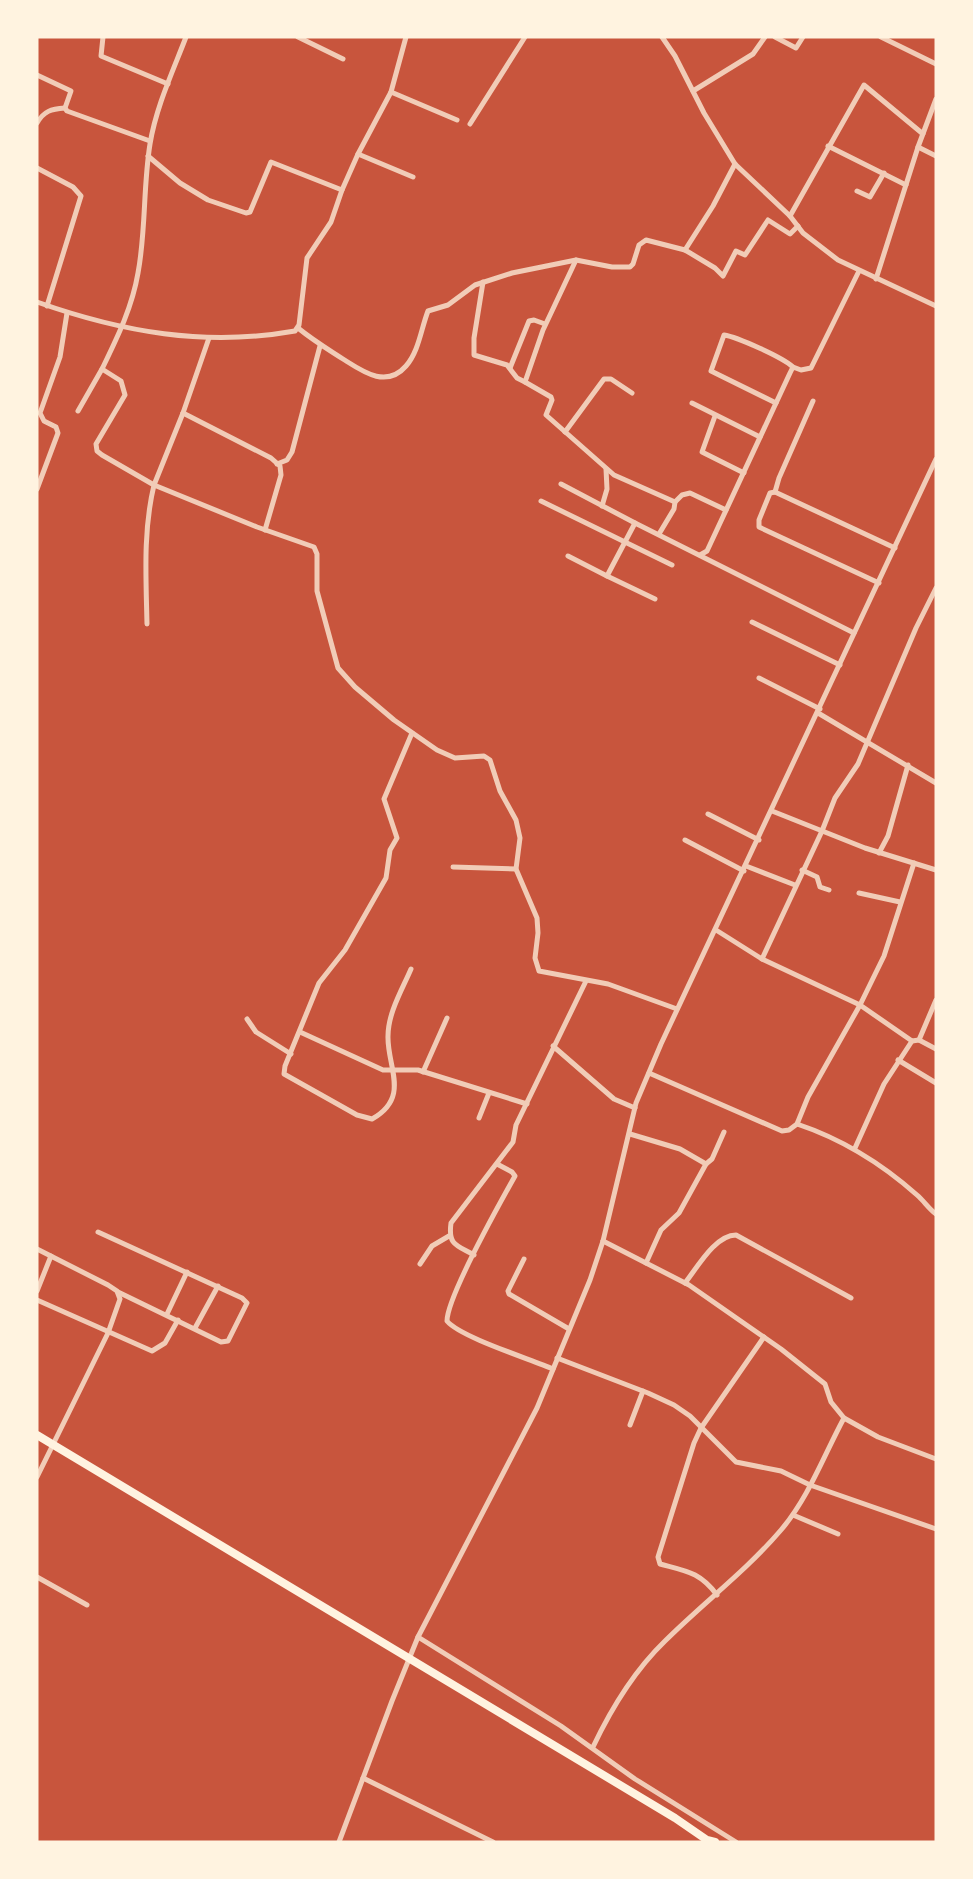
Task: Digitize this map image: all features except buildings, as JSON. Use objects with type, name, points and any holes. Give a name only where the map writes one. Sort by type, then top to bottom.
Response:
[{"type":"main road","points":[[37,1435],[675,1818],[707,1840],[715,1842]]},
{"type":"street","points":[[103,37],[100,52],[106,59],[168,84]]},
{"type":"street","points":[[78,411],[122,327],[139,272],[150,141],[186,37]]},
{"type":"street","points":[[298,37],[343,59]]},
{"type":"street","points":[[37,302],[67,313],[157,334],[209,338],[295,331],[298,328],[307,258],[331,222],[358,155],[391,92],[406,37]]},
{"type":"street","points":[[470,124],[525,37]]},
{"type":"street","points":[[693,91],[753,54],[765,37]]},
{"type":"street","points":[[775,37],[796,48],[803,37]]},
{"type":"street","points":[[881,37],[936,64]]},
{"type":"street","points":[[662,38],[675,56],[704,113],[735,164],[790,216],[797,226],[826,252],[859,271],[936,306]]},
{"type":"street","points":[[37,75],[71,91],[65,108]]},
{"type":"street","points":[[790,216],[864,85],[923,134]]},
{"type":"street","points":[[391,92],[457,120]]},
{"type":"street","points":[[876,279],[936,99]]},
{"type":"street","points":[[37,123],[43,113],[54,108],[65,108],[150,141]]},
{"type":"street","points":[[828,146],[906,186]]},
{"type":"street","points":[[918,147],[936,156]]},
{"type":"street","points":[[358,155],[413,177]]},
{"type":"street","points":[[148,156],[180,183],[208,200],[246,213],[250,212],[271,162],[342,190]]},
{"type":"street","points":[[685,250],[735,164]]},
{"type":"street","points":[[37,169],[73,187],[81,196],[47,306]]},
{"type":"street","points":[[857,191],[870,197],[884,173]]},
{"type":"street","points":[[298,328],[320,346],[367,374],[379,378],[390,377],[405,367],[411,358],[428,311],[448,305],[483,282],[512,272],[576,260],[612,267],[629,267],[633,264],[639,245],[646,240],[685,250],[723,276],[736,251],[745,255],[768,220],[790,234],[797,226]]},
{"type":"street","points":[[525,382],[545,324],[576,260]]},
{"type":"street","points":[[776,403],[710,370],[724,335],[783,360],[793,367],[801,370],[811,368],[859,271]]},
{"type":"street","points":[[483,282],[472,352],[475,357],[498,362],[510,368],[517,378],[551,397],[546,415],[606,469],[675,502]]},
{"type":"street","points":[[37,489],[58,433],[56,427],[44,421],[40,413],[60,357],[67,313]]},
{"type":"street","points":[[510,368],[528,321],[545,324]]},
{"type":"street","points":[[147,624],[146,533],[154,485],[209,338]]},
{"type":"street","points":[[277,464],[287,460],[292,452],[320,346]]},
{"type":"street","points":[[700,555],[707,551],[793,367]]},
{"type":"street","points":[[102,369],[121,381],[125,393],[96,444],[96,449],[102,456],[154,485],[307,544],[317,551],[317,591],[338,668],[355,687],[412,733],[447,756],[484,756],[490,760],[500,791],[516,820],[520,838],[516,869],[537,918],[537,969],[641,995],[677,1009]]},
{"type":"street","points":[[565,432],[604,379],[611,379],[632,393]]},
{"type":"street","points":[[775,492],[813,401]]},
{"type":"street","points":[[692,404],[760,437]]},
{"type":"street","points":[[183,413],[271,458],[277,464],[281,475],[265,530]]},
{"type":"street","points":[[715,416],[702,452],[744,473]]},
{"type":"street","points":[[339,1842],[418,1637],[537,1408],[569,1329],[603,1241],[635,1108],[649,1073],[936,459]]},
{"type":"street","points":[[602,506],[607,489],[606,469]]},
{"type":"street","points":[[561,484],[854,633]]},
{"type":"street","points":[[878,583],[759,527],[759,520],[770,493],[775,492],[895,548]]},
{"type":"street","points":[[659,534],[674,509],[675,502],[682,495],[690,493],[726,510]]},
{"type":"street","points":[[541,501],[672,565]]},
{"type":"street","points":[[607,576],[635,523]]},
{"type":"street","points":[[568,556],[655,599]]},
{"type":"street","points":[[762,959],[839,790],[851,775],[868,741],[936,588]]},
{"type":"street","points":[[752,622],[840,665]]},
{"type":"street","points":[[759,678],[819,711],[936,783]]},
{"type":"street","points":[[411,969],[392,1014],[388,1036],[396,1079],[392,1096],[379,1115],[368,1119],[288,1077],[284,1071],[319,984],[345,950],[386,878],[390,850],[397,838],[384,799],[412,733]]},
{"type":"street","points":[[879,853],[888,836],[908,765]]},
{"type":"street","points":[[772,811],[879,853],[936,870]]},
{"type":"street","points":[[708,814],[759,840]]},
{"type":"street","points":[[685,840],[745,868],[795,884]]},
{"type":"street","points":[[649,1073],[782,1131],[797,1124],[808,1097],[860,1005],[884,956],[914,863]]},
{"type":"street","points":[[453,867],[516,869]]},
{"type":"street","points":[[802,870],[817,877],[820,887],[829,890]]},
{"type":"street","points":[[859,892],[900,902]]},
{"type":"street","points":[[716,930],[762,959],[860,1005],[912,1041],[919,1040],[936,1049]]},
{"type":"street","points":[[474,1255],[454,1244],[449,1236],[450,1223],[513,1142],[516,1125],[586,981]]},
{"type":"street","points":[[919,1040],[936,1000]]},
{"type":"street","points":[[423,1072],[447,1018]]},
{"type":"street","points":[[247,1019],[256,1032],[291,1054]]},
{"type":"street","points":[[300,1032],[383,1070],[408,1069],[423,1072],[527,1104]]},
{"type":"street","points":[[855,1148],[884,1084],[912,1041]]},
{"type":"street","points":[[553,1046],[614,1099],[635,1108]]},
{"type":"street","points":[[898,1060],[936,1083]]},
{"type":"street","points":[[480,1118],[489,1093]]},
{"type":"street","points":[[797,1124],[827,1134],[855,1148],[908,1188],[936,1214]]},
{"type":"street","points":[[646,1263],[661,1230],[678,1213],[706,1164],[712,1159],[724,1132]]},
{"type":"street","points":[[630,1134],[680,1149],[706,1164]]},
{"type":"street","points":[[497,1164],[513,1172],[515,1176],[474,1255],[448,1312],[447,1321],[453,1327],[477,1338],[552,1369]]},
{"type":"street","points":[[37,1249],[221,1342],[228,1341],[247,1303],[242,1298],[98,1232]]},
{"type":"street","points":[[685,1283],[718,1243],[725,1237],[736,1235],[851,1298]]},
{"type":"street","points":[[421,1264],[432,1246],[449,1236]]},
{"type":"street","points":[[603,1241],[685,1283],[764,1337],[825,1384],[831,1402],[844,1418],[878,1437],[936,1459]]},
{"type":"street","points":[[37,1291],[51,1256]]},
{"type":"street","points":[[524,1259],[508,1291],[509,1294],[569,1329]]},
{"type":"street","points":[[167,1314],[187,1272]]},
{"type":"street","points":[[195,1328],[218,1286]]},
{"type":"street","points":[[37,1477],[108,1333],[120,1304],[118,1292]]},
{"type":"street","points":[[37,1300],[152,1351],[165,1343],[178,1320]]},
{"type":"street","points":[[718,1595],[708,1582],[691,1572],[658,1562],[689,1453],[701,1428],[764,1337]]},
{"type":"street","points":[[557,1358],[674,1405],[690,1416],[736,1462],[781,1471],[810,1485],[936,1529]]},
{"type":"street","points":[[630,1425],[643,1391]]},
{"type":"street","points":[[593,1747],[643,1665],[664,1642],[718,1595],[757,1556],[793,1515],[844,1418]]},
{"type":"street","points":[[793,1515],[838,1534]]},
{"type":"street","points":[[37,1577],[87,1605]]},
{"type":"street","points":[[418,1637],[593,1747],[635,1779],[736,1842]]},
{"type":"street","points":[[363,1778],[493,1842]]}]
